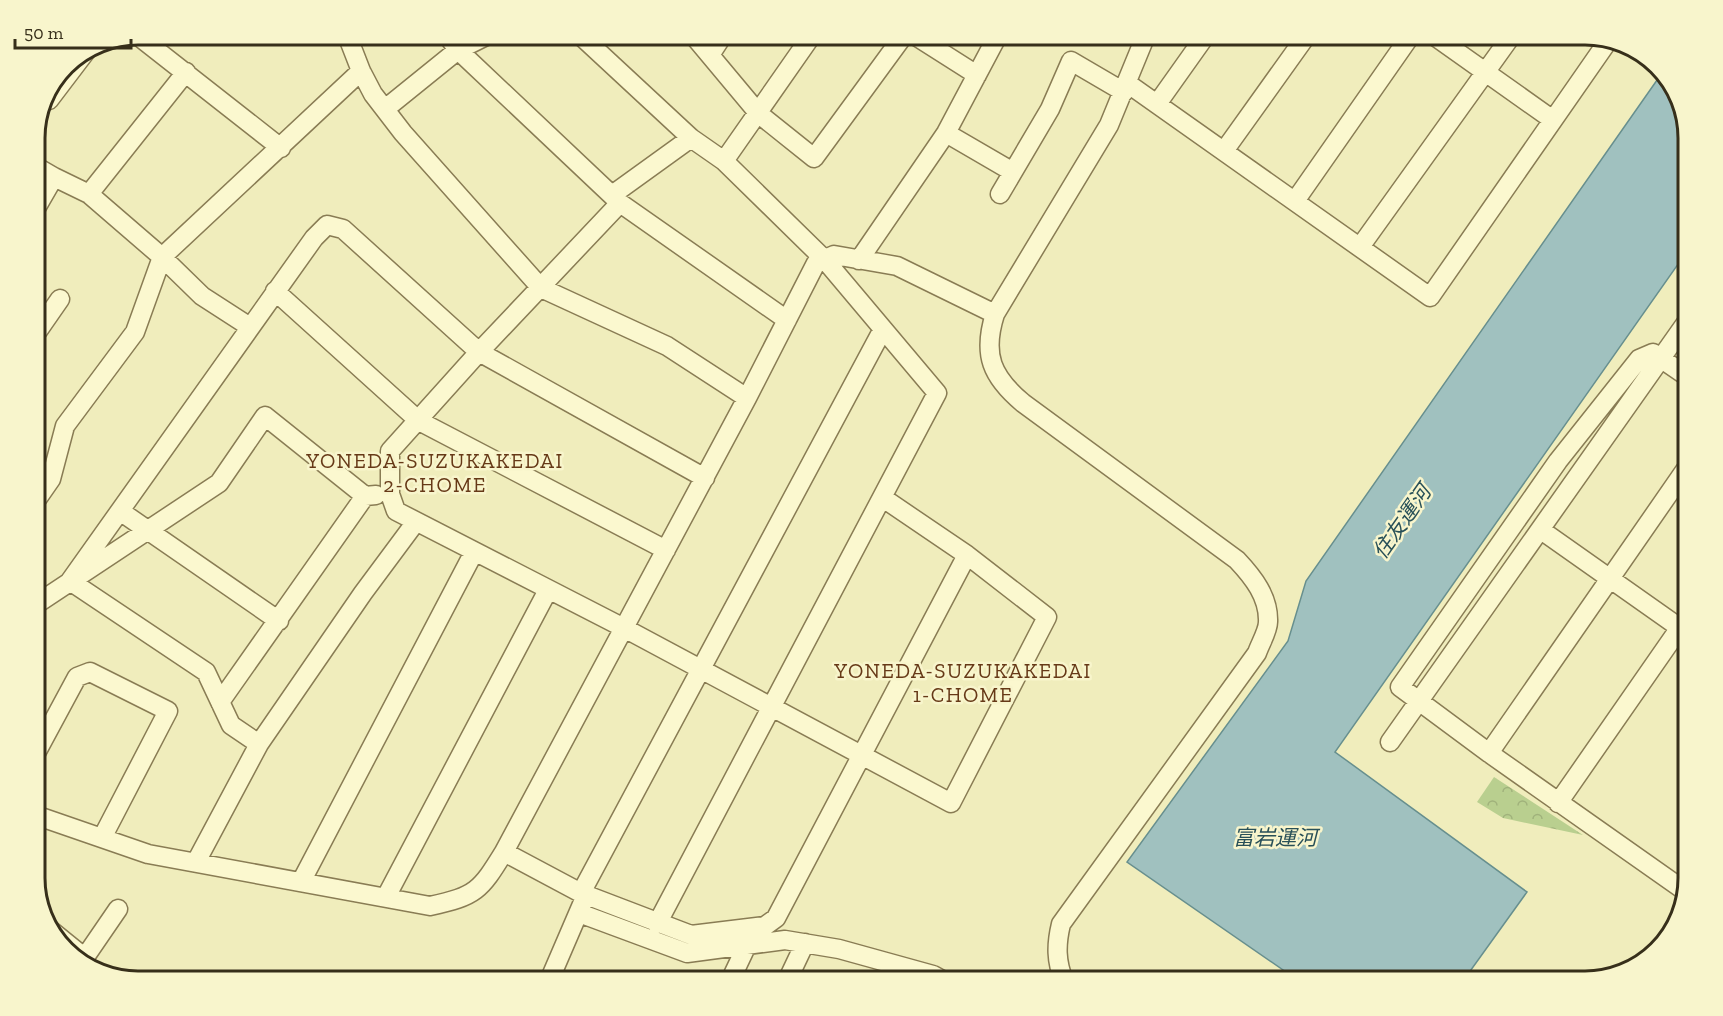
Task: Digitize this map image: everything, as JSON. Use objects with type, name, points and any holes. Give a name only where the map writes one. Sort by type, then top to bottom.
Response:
[{"type":"street","points":[[150,45],[281,148]]},
{"type":"street","points":[[351,45],[361,71],[385,109],[540,288],[667,346],[747,398]]},
{"type":"street","points":[[455,45],[616,199],[787,320]]},
{"type":"street","points":[[385,109],[458,50],[467,45]]},
{"type":"street","points":[[592,45],[692,138],[724,162],[825,260],[938,393],[657,924]]},
{"type":"street","points":[[702,45],[759,114],[814,158],[896,45]]},
{"type":"street","points":[[710,55],[716,45]]},
{"type":"street","points":[[724,162],[805,45]]},
{"type":"street","points":[[931,45],[977,75]]},
{"type":"street","points":[[859,260],[946,133],[992,45]]},
{"type":"street","points":[[1060,971],[1057,943],[1061,924],[1257,653],[1268,622],[1264,597],[1253,577],[1237,560],[1002,386],[991,362],[990,329],[995,314],[1109,125],[1142,45]]},
{"type":"street","points":[[1157,104],[1198,45]]},
{"type":"street","points":[[1224,151],[1299,45]]},
{"type":"street","points":[[1295,201],[1403,45]]},
{"type":"street","points":[[1448,45],[1552,120]]},
{"type":"street","points":[[1360,248],[1504,45]]},
{"type":"street","points":[[1000,194],[1050,109],[1071,61],[1157,104],[1430,297],[1603,47]]},
{"type":"street","points":[[45,488],[51,479],[65,426],[135,332],[162,257],[361,71]]},
{"type":"street","points":[[89,194],[186,72]]},
{"type":"street","points":[[946,133],[1013,172]]},
{"type":"street","points":[[692,138],[616,199],[540,288],[390,451],[390,494],[396,511],[624,628],[951,803],[1047,618],[967,555],[883,498]]},
{"type":"street","points":[[45,172],[89,194],[162,257],[202,296],[250,327]]},
{"type":"street","points":[[45,193],[54,177]]},
{"type":"street","points":[[70,581],[275,291],[314,238],[327,225],[343,229],[479,352],[705,478]]},
{"type":"street","points":[[45,818],[148,854],[430,906],[460,899],[484,884],[504,852],[705,478],[816,263],[834,255],[897,266],[995,314]]},
{"type":"street","points":[[275,291],[419,421],[666,550]]},
{"type":"street","points":[[45,321],[60,300]]},
{"type":"street","points":[[553,971],[579,913],[584,894],[699,670],[883,329]]},
{"type":"street","points":[[1390,742],[1678,335]]},
{"type":"street","points":[[1677,886],[1418,703],[1400,687],[1558,461],[1639,359],[1653,353],[1678,369]]},
{"type":"street","points":[[45,598],[219,483],[265,416],[365,496],[390,494]]},
{"type":"street","points":[[1489,753],[1678,480]]},
{"type":"street","points":[[220,702],[365,496]]},
{"type":"street","points":[[120,511],[279,621]]},
{"type":"street","points":[[196,862],[260,744],[415,522]]},
{"type":"street","points":[[1541,530],[1610,579],[1678,619]]},
{"type":"street","points":[[301,882],[474,552]]},
{"type":"street","points":[[504,852],[584,894],[657,924],[692,935],[765,926],[776,918],[967,555]]},
{"type":"street","points":[[70,581],[206,672],[231,726],[260,744]]},
{"type":"street","points":[[386,897],[548,590]]},
{"type":"street","points":[[1558,803],[1678,631]]},
{"type":"street","points":[[45,736],[77,677],[90,672],[168,711],[102,838]]},
{"type":"street","points":[[86,956],[117,909]]},
{"type":"street","points":[[579,913],[687,953],[785,940],[839,949],[919,971]]},
{"type":"street","points":[[792,971],[805,943]]},
{"type":"street","points":[[735,971],[747,945]]},
{"type":"green space","points":[[1494,777],[1583,835],[1503,818],[1477,802]]},
{"type":"water","name":"富岩運河","points":[[1657,80],[1673,108],[1678,132],[1678,264],[1335,752],[1527,892],[1470,971],[1285,971],[1127,862],[1288,641],[1306,581]]},
{"type":"district","name":"YONEDA-SUZUKAKEDAI 2-CHOME","points":[[435,473]]},
{"type":"district","name":"YONEDA-SUZUKAKEDAI 1-CHOME","points":[[963,683]]},
{"type":"water label","name":"住友運河","points":[[1402,522]]}]
